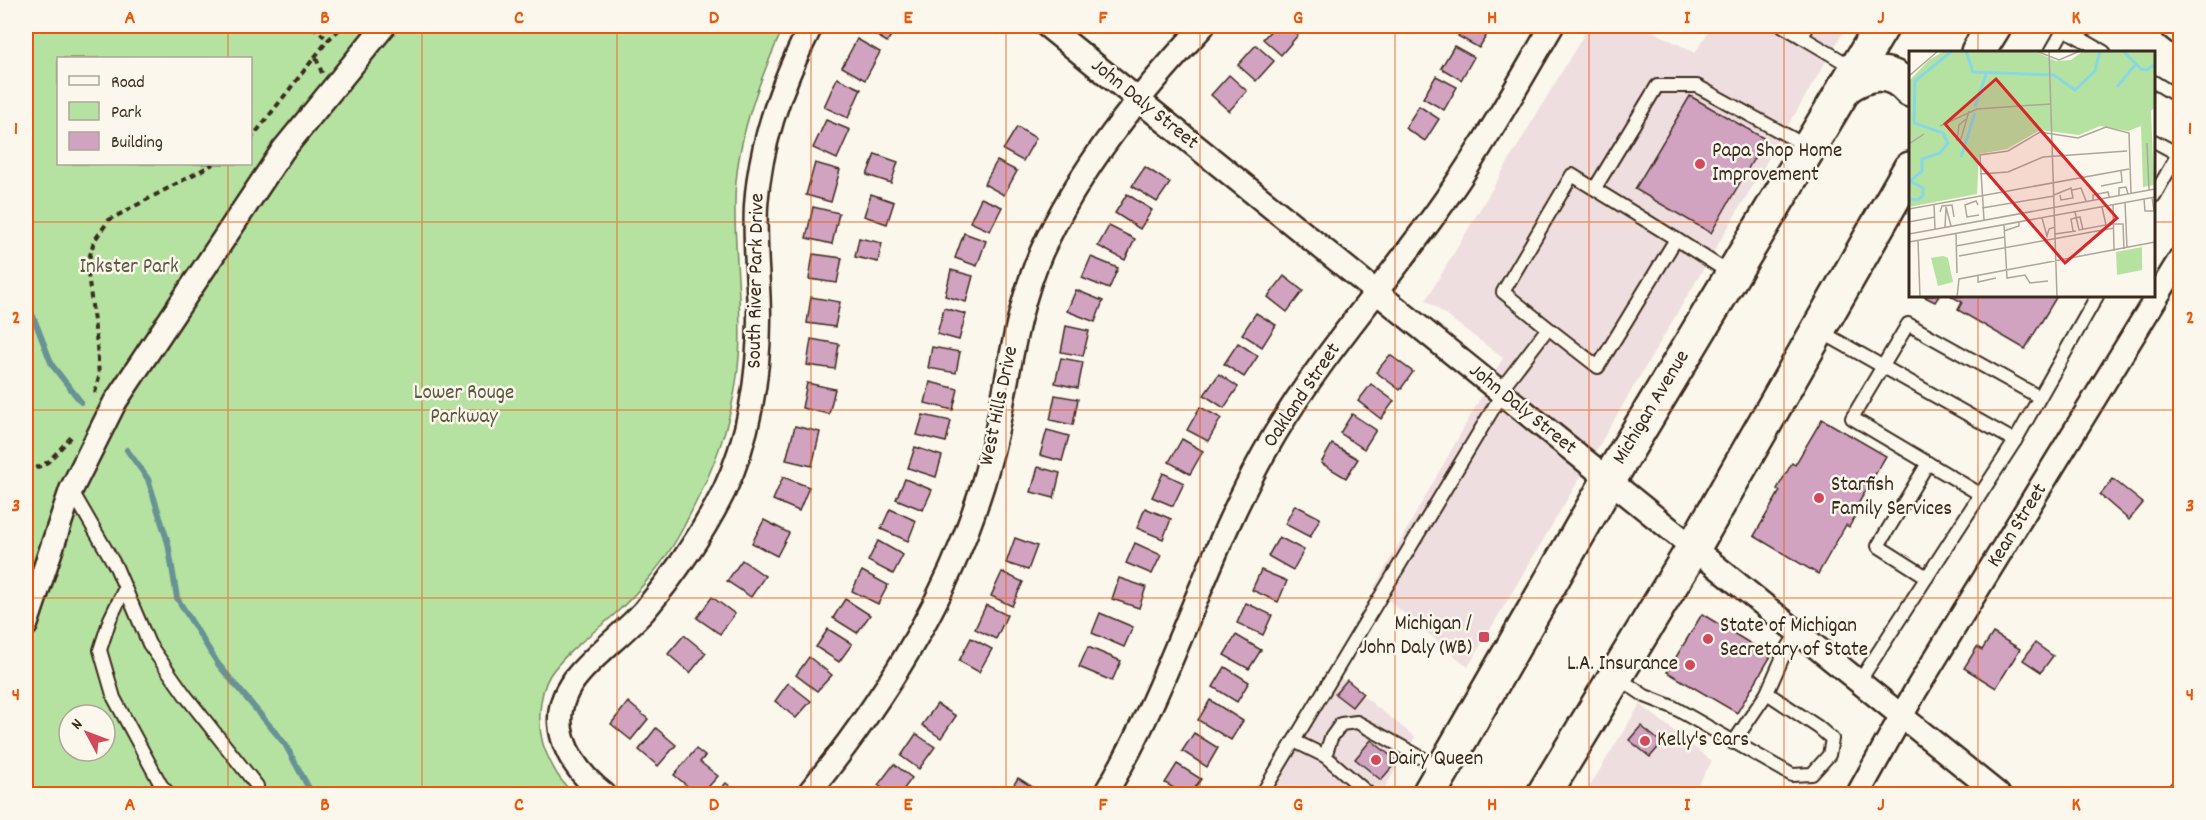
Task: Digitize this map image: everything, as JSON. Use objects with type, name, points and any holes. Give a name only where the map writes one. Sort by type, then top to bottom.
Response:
[{"type":"main road","name":"Michigan Avenue","points":[[1436,782],[1609,480],[1882,26]]},
{"type":"main road","points":[[1850,78],[1881,73],[1902,80],[1909,88]]},
{"type":"main road","points":[[1544,795],[1694,547],[1817,329],[1909,172]]},
{"type":"street","points":[[26,625],[71,490],[115,402],[283,150],[384,26]]},
{"type":"street","name":"South River Park Drive","points":[[604,795],[579,772],[570,758],[562,733],[562,709],[569,688],[578,674],[641,613],[676,573],[703,532],[736,460],[749,410],[759,347],[755,244],[756,204],[763,156],[785,80],[811,26]]},
{"type":"street","name":"John Daly Street","points":[[1047,26],[1998,795]]},
{"type":"street","name":"West Hills Drive","points":[[808,795],[861,728],[893,681],[928,620],[958,554],[991,454],[1020,314],[1040,255],[1073,191],[1138,100],[1203,26]]},
{"type":"street","name":"Oakland Street","points":[[1105,795],[1132,749],[1182,637],[1212,556],[1252,473],[1308,382],[1448,196],[1498,118],[1552,26]]},
{"type":"street","points":[[2170,26],[2181,34]]},
{"type":"street","name":"Kean Street","points":[[1858,795],[1902,717],[2181,259]]},
{"type":"lane","points":[[1783,26],[1805,31],[1850,78]]},
{"type":"lane","points":[[2052,51],[2064,29],[2102,51]]},
{"type":"lane","points":[[2155,83],[2181,98]]},
{"type":"lane","points":[[1595,188],[1657,86],[1697,86],[1808,148]]},
{"type":"lane","points":[[2155,141],[2179,151],[2155,194]]},
{"type":"lane","points":[[1676,239],[1598,367],[1503,292],[1572,175],[1595,188],[1732,274]]},
{"type":"lane","points":[[1859,682],[2015,441],[2096,297]]},
{"type":"lane","points":[[1980,494],[1852,418],[1882,366],[1908,324],[2039,397]]},
{"type":"lane","points":[[1268,792],[1294,741],[1501,393],[1548,328]]},
{"type":"lane","points":[[1817,329],[2015,441]]},
{"type":"lane","points":[[1927,577],[1878,546],[1928,463]]},
{"type":"lane","points":[[71,490],[125,588],[149,644],[257,786],[256,795]]},
{"type":"lane","points":[[125,588],[110,619],[100,650],[114,698],[161,785],[169,795]]},
{"type":"lane","points":[[1733,743],[1767,693],[1785,652],[1798,632]]},
{"type":"lane","points":[[1616,676],[1645,696],[1673,707],[1792,775],[1812,774],[1829,755],[1832,739],[1767,693]]},
{"type":"lane","points":[[1325,756],[1331,738],[1341,724],[1357,722],[1436,782]]},
{"type":"lane","points":[[1294,741],[1325,756],[1369,795]]},
{"type":"path","points":[[312,26],[328,40]]},
{"type":"path","points":[[252,137],[328,40],[343,26]]},
{"type":"path","points":[[93,398],[99,377],[87,266],[94,240],[109,220],[211,165]]},
{"type":"path","points":[[26,473],[48,462],[78,427]]},
{"type":"shaded area","points":[[1589,26],[1643,26],[1695,53],[1712,26],[1847,26],[1468,667],[1374,588],[1503,358],[1426,300]]},
{"type":"shaded area","points":[[1328,668],[1415,737],[1381,794],[1254,794]]},
{"type":"shaded area","points":[[1640,704],[1712,761],[1693,794],[1585,794]]},
{"type":"green space","name":"Lower Rouge Parkway","points":[[26,26],[784,26],[750,112],[739,158],[735,203],[740,338],[731,411],[707,480],[667,555],[626,604],[564,658],[546,683],[540,712],[542,742],[554,768],[575,794],[26,794]]},
{"type":"building","points":[[866,26],[897,26],[887,42],[864,28]]},
{"type":"building","points":[[1275,26],[1288,26],[1298,35],[1281,55],[1263,39]]},
{"type":"building","points":[[1464,26],[1492,26],[1479,48],[1458,36]]},
{"type":"building","points":[[857,39],[880,52],[865,80],[842,67]]},
{"type":"building","points":[[1256,45],[1274,61],[1256,81],[1238,65]]},
{"type":"building","points":[[1454,46],[1474,57],[1461,80],[1441,68]]},
{"type":"building","points":[[1229,75],[1247,91],[1229,111],[1211,95]]},
{"type":"building","points":[[1436,76],[1457,87],[1444,110],[1423,98]]},
{"type":"building","points":[[837,78],[861,89],[848,118],[824,107]]},
{"type":"building","name":"Papa Shop Home Improvement","points":[[1690,96],[1765,139],[1711,233],[1635,189]]},
{"type":"building","points":[[1419,106],[1439,119],[1425,141],[1405,128]]},
{"type":"building","points":[[826,120],[850,130],[837,159],[813,148]]},
{"type":"building","points":[[1017,127],[1036,138],[1023,161],[1003,150]]},
{"type":"building","points":[[875,154],[898,162],[891,183],[867,175]]},
{"type":"building","points":[[997,161],[1017,171],[1004,195],[984,184]]},
{"type":"building","points":[[815,163],[840,170],[831,202],[806,195]]},
{"type":"building","points":[[1145,167],[1170,183],[1157,202],[1132,186]]},
{"type":"building","points":[[871,194],[894,202],[887,224],[864,216]]},
{"type":"building","points":[[1127,194],[1152,210],[1140,229],[1115,213]]},
{"type":"building","points":[[981,198],[1002,207],[990,231],[970,222]]},
{"type":"building","points":[[813,207],[839,213],[832,244],[806,238]]},
{"type":"building","points":[[1109,226],[1135,239],[1125,260],[1098,246]]},
{"type":"building","points":[[964,233],[986,241],[977,266],[955,258]]},
{"type":"building","points":[[859,238],[882,243],[878,262],[855,257]]},
{"type":"building","points":[[813,254],[842,258],[837,283],[809,279]]},
{"type":"building","points":[[1091,257],[1118,268],[1109,289],[1082,278]]},
{"type":"building","points":[[951,270],[973,276],[966,302],[945,296]]},
{"type":"building","points":[[1284,276],[1303,291],[1287,312],[1268,297]]},
{"type":"building","points":[[1076,290],[1103,301],[1095,322],[1067,311]]},
{"type":"building","points":[[811,297],[840,302],[835,327],[807,323]]},
{"type":"building","points":[[1925,297],[1938,297],[1935,302]]},
{"type":"building","points":[[1953,297],[2056,297],[2025,349],[1958,310],[1962,302]]},
{"type":"building","points":[[944,308],[966,314],[959,340],[937,334]]},
{"type":"building","points":[[1256,313],[1276,325],[1262,347],[1242,334]]},
{"type":"building","points":[[1066,326],[1089,331],[1083,356],[1061,352]]},
{"type":"building","points":[[811,339],[839,344],[835,369],[807,365]]},
{"type":"building","points":[[1238,343],[1258,356],[1244,377],[1224,364]]},
{"type":"building","points":[[932,347],[960,352],[956,373],[928,368]]},
{"type":"building","points":[[1390,355],[1413,372],[1400,390],[1376,372]]},
{"type":"building","points":[[1061,358],[1083,362],[1078,388],[1055,383]]},
{"type":"building","points":[[1219,374],[1238,387],[1224,408],[1204,395]]},
{"type":"building","points":[[930,382],[958,389],[953,410],[925,403]]},
{"type":"building","points":[[807,383],[835,389],[829,414],[802,408]]},
{"type":"building","points":[[1371,384],[1394,401],[1381,419],[1358,401]]},
{"type":"building","points":[[1055,395],[1078,399],[1073,425],[1050,420]]},
{"type":"building","points":[[1200,407],[1221,418],[1208,441],[1187,430]]},
{"type":"building","points":[[1352,414],[1376,430],[1364,449],[1340,433]]},
{"type":"building","points":[[923,415],[951,421],[946,442],[917,435]]},
{"type":"building","name":"Starfish Family Services","points":[[1822,419],[1886,456],[1858,504],[1861,506],[1849,527],[1846,525],[1818,574],[1754,536],[1780,491],[1777,489],[1792,463],[1795,465]]},
{"type":"building","points":[[795,426],[820,432],[812,466],[786,460]]},
{"type":"building","points":[[1047,430],[1069,436],[1062,461],[1040,455]]},
{"type":"building","points":[[1182,439],[1203,451],[1190,474],[1169,462]]},
{"type":"building","points":[[1332,444],[1358,459],[1346,478],[1321,463]]},
{"type":"building","points":[[915,447],[942,456],[936,477],[908,468]]},
{"type":"building","points":[[1038,467],[1060,473],[1054,498],[1031,492]]},
{"type":"building","points":[[1163,473],[1184,483],[1173,506],[1152,497]]},
{"type":"building","points":[[783,477],[809,487],[799,511],[773,500]]},
{"type":"building","points":[[905,479],[932,490],[923,510],[896,499]]},
{"type":"building","points":[[2113,479],[2143,503],[2129,520],[2100,495]]},
{"type":"building","points":[[1295,505],[1320,518],[1310,537],[1285,524]]},
{"type":"building","points":[[1145,508],[1171,519],[1163,539],[1137,528]]},
{"type":"building","points":[[890,509],[916,521],[908,541],[881,529]]},
{"type":"building","points":[[764,520],[789,533],[777,556],[752,543]]},
{"type":"building","points":[[1279,537],[1304,550],[1293,570],[1268,556]]},
{"type":"building","points":[[1015,538],[1037,546],[1028,570],[1006,563]]},
{"type":"building","points":[[878,541],[903,555],[893,574],[868,561]]},
{"type":"building","points":[[1135,543],[1161,555],[1152,574],[1126,563]]},
{"type":"building","points":[[742,560],[765,576],[751,597],[727,581]]},
{"type":"building","points":[[1261,570],[1287,581],[1278,602],[1252,590]]},
{"type":"building","points":[[862,571],[888,585],[878,604],[852,591]]},
{"type":"building","points":[[1002,572],[1023,582],[1012,606],[991,596]]},
{"type":"building","points":[[1119,578],[1146,587],[1139,608],[1112,599]]},
{"type":"building","points":[[712,597],[735,614],[720,634],[697,618]]},
{"type":"building","points":[[845,599],[870,615],[857,633],[833,618]]},
{"type":"building","points":[[1246,603],[1272,615],[1263,635],[1237,623]]},
{"type":"building","points":[[986,605],[1007,615],[996,639],[975,629]]},
{"type":"building","points":[[1100,613],[1133,627],[1124,647],[1092,633]]},
{"type":"building","points":[[1702,614],[1771,656],[1737,713],[1667,672]]},
{"type":"building","points":[[828,629],[852,644],[839,662],[816,647]]},
{"type":"building","points":[[1993,633],[2020,649],[1996,688],[1964,668],[1977,647],[1982,650]]},
{"type":"building","points":[[684,635],[706,653],[690,673],[668,654]]},
{"type":"building","points":[[1236,635],[1261,650],[1249,669],[1224,655]]},
{"type":"building","points":[[971,638],[992,649],[979,672],[959,661]]},
{"type":"building","points":[[2035,643],[2053,656],[2041,672],[2023,660]]},
{"type":"building","points":[[1088,647],[1121,661],[1112,681],[1079,667]]},
{"type":"building","points":[[809,657],[832,675],[817,691],[796,675]]},
{"type":"building","points":[[1225,667],[1249,682],[1237,702],[1213,687]]},
{"type":"building","points":[[1347,680],[1363,693],[1352,707],[1335,694]]},
{"type":"building","points":[[788,683],[811,701],[796,718],[775,701]]},
{"type":"building","points":[[1210,700],[1243,721],[1231,740],[1198,720]]},
{"type":"building","points":[[628,702],[648,719],[631,740],[611,724]]},
{"type":"building","points":[[937,704],[956,716],[941,738],[922,725]]},
{"type":"building","name":"Kelly's Cars","points":[[1641,726],[1662,743],[1650,757],[1629,740]]},
{"type":"building","points":[[656,728],[676,745],[658,766],[639,750]]},
{"type":"building","points":[[1194,733],[1218,748],[1207,767],[1182,751]]},
{"type":"building","points":[[916,734],[935,747],[919,769],[901,756]]},
{"type":"building","name":"Dairy Queen","points":[[1371,740],[1397,761],[1381,780],[1355,759]]},
{"type":"building","points":[[696,749],[705,756],[700,762],[718,776],[702,794],[697,794],[674,775]]},
{"type":"building","points":[[894,764],[912,778],[900,794],[890,794],[878,785]]},
{"type":"building","points":[[1177,764],[1201,779],[1191,794],[1184,794],[1165,783]]},
{"type":"building","points":[[1018,778],[1042,793],[1042,794],[1008,794]]},
{"type":"building","points":[[726,783],[740,794],[716,794]]},
{"type":"waterway","points":[[26,305],[33,316],[52,365],[81,402]]},
{"type":"waterway","points":[[127,450],[148,479],[168,543],[177,598],[218,664],[285,744],[312,794]]},
{"type":"place","name":"Papa Shop Home Improvement","points":[[1700,164]]},
{"type":"place","name":"Starfish Family Services","points":[[1819,498]]},
{"type":"place","name":"Michigan / John Daly (WB)","points":[[1484,637]]},
{"type":"place","name":"State of Michigan Secretary of State","points":[[1708,639]]},
{"type":"place","name":"L.A. Insurance","points":[[1690,665]]},
{"type":"place","name":"Kelly's Cars","points":[[1645,741]]},
{"type":"place","name":"Dairy Queen","points":[[1376,760]]},
{"type":"park label","name":"Inkster Park","points":[[129,268]]}]
